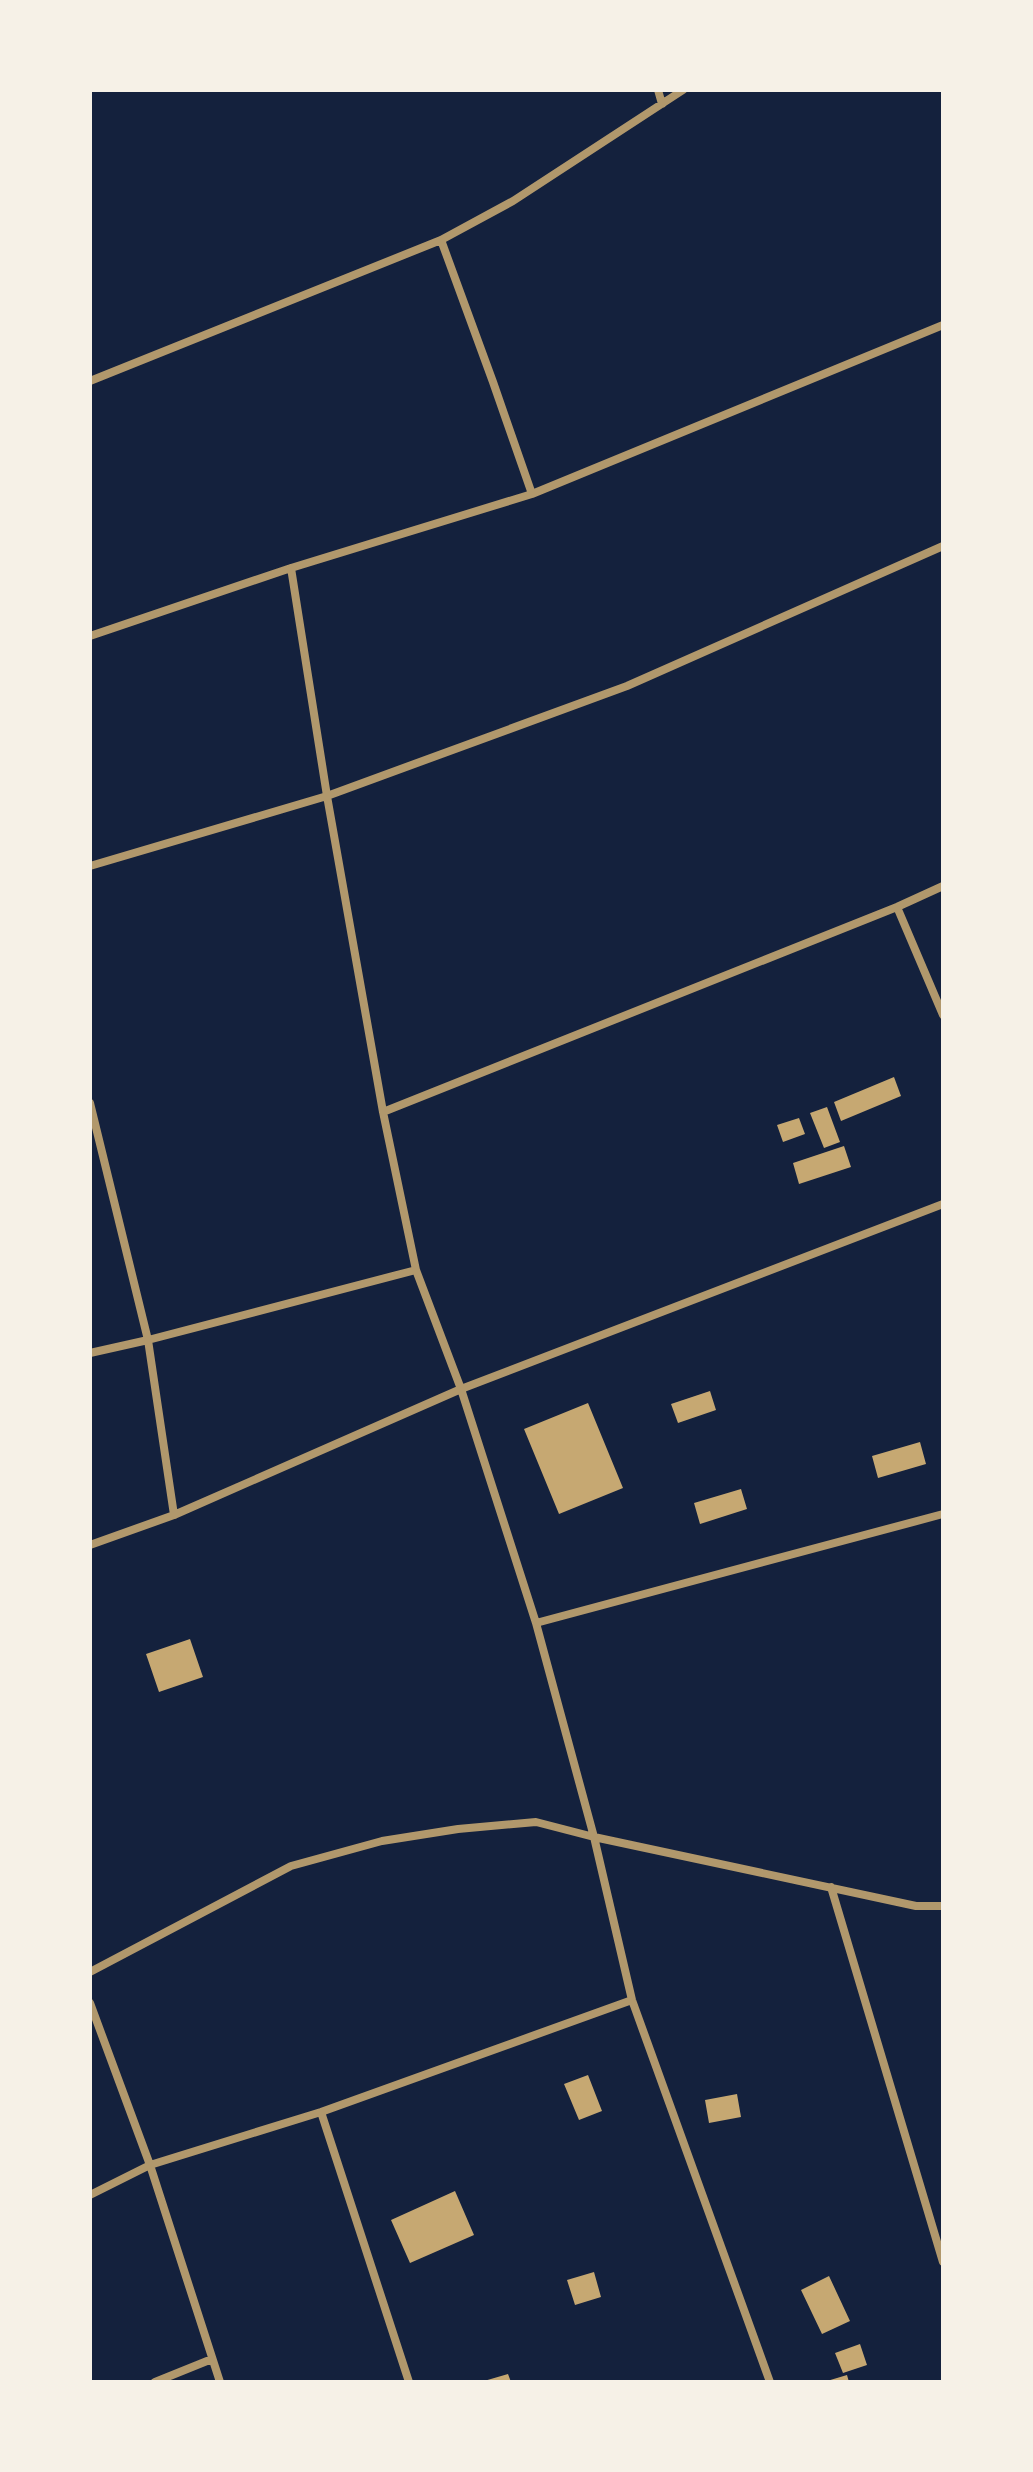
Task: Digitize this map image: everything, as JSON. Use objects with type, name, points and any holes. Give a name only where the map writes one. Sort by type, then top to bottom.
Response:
[{"type":"street","points":[[658,90],[662,104]]},
{"type":"street","points":[[90,381],[441,240],[513,201],[683,90]]},
{"type":"street","points":[[441,240],[532,494]]},
{"type":"street","points":[[90,636],[291,568],[532,494],[943,325]]},
{"type":"street","points":[[90,866],[327,796],[627,686],[943,546]]},
{"type":"street","points":[[291,568],[327,796],[383,1112],[416,1270],[461,1389],[536,1623],[594,1837],[632,2000],[770,2382]]},
{"type":"street","points":[[383,1112],[943,886]]},
{"type":"street","points":[[897,907],[943,1015]]},
{"type":"street","points":[[90,1103],[148,1340],[174,1515]]},
{"type":"street","points":[[90,1545],[174,1515],[461,1389],[943,1204]]},
{"type":"street","points":[[90,1353],[416,1270]]},
{"type":"street","points":[[536,1623],[943,1514]]},
{"type":"street","points":[[90,1972],[291,1866],[382,1841],[458,1829],[536,1822],[916,1906],[943,1906]]},
{"type":"street","points":[[831,1887],[943,2262]]},
{"type":"street","points":[[90,2195],[150,2165],[321,2112],[632,2000]]},
{"type":"street","points":[[90,2003],[150,2165],[220,2382]]},
{"type":"street","points":[[321,2112],[409,2382]]},
{"type":"street","points":[[155,2382],[212,2359]]},
{"type":"building","points":[[894,1077],[901,1096],[841,1121],[834,1102]]},
{"type":"building","points":[[827,1107],[840,1142],[824,1148],[810,1113]]},
{"type":"building","points":[[799,1118],[805,1134],[783,1142],[777,1125]]},
{"type":"building","points":[[844,1146],[851,1167],[799,1184],[793,1163]]},
{"type":"building","points":[[710,1391],[716,1410],[678,1423],[671,1404]]},
{"type":"building","points":[[588,1403],[623,1488],[559,1514],[524,1429]]},
{"type":"building","points":[[920,1442],[926,1464],[878,1478],[872,1456]]},
{"type":"building","points":[[741,1489],[747,1509],[700,1524],[694,1503]]},
{"type":"building","points":[[190,1639],[203,1677],[159,1692],[146,1654]]},
{"type":"building","points":[[588,2075],[602,2111],[579,2120],[564,2084]]},
{"type":"building","points":[[737,2094],[741,2117],[709,2123],[705,2100]]},
{"type":"building","points":[[455,2191],[474,2235],[410,2263],[391,2220]]},
{"type":"building","points":[[594,2272],[601,2297],[575,2305],[567,2280]]},
{"type":"building","points":[[829,2276],[850,2321],[822,2334],[801,2290]]},
{"type":"building","points":[[860,2344],[867,2365],[843,2373],[835,2353]]},
{"type":"building","points":[[508,2374],[511,2382],[484,2382],[484,2381]]},
{"type":"building","points":[[847,2375],[849,2382],[827,2382],[827,2381]]}]
